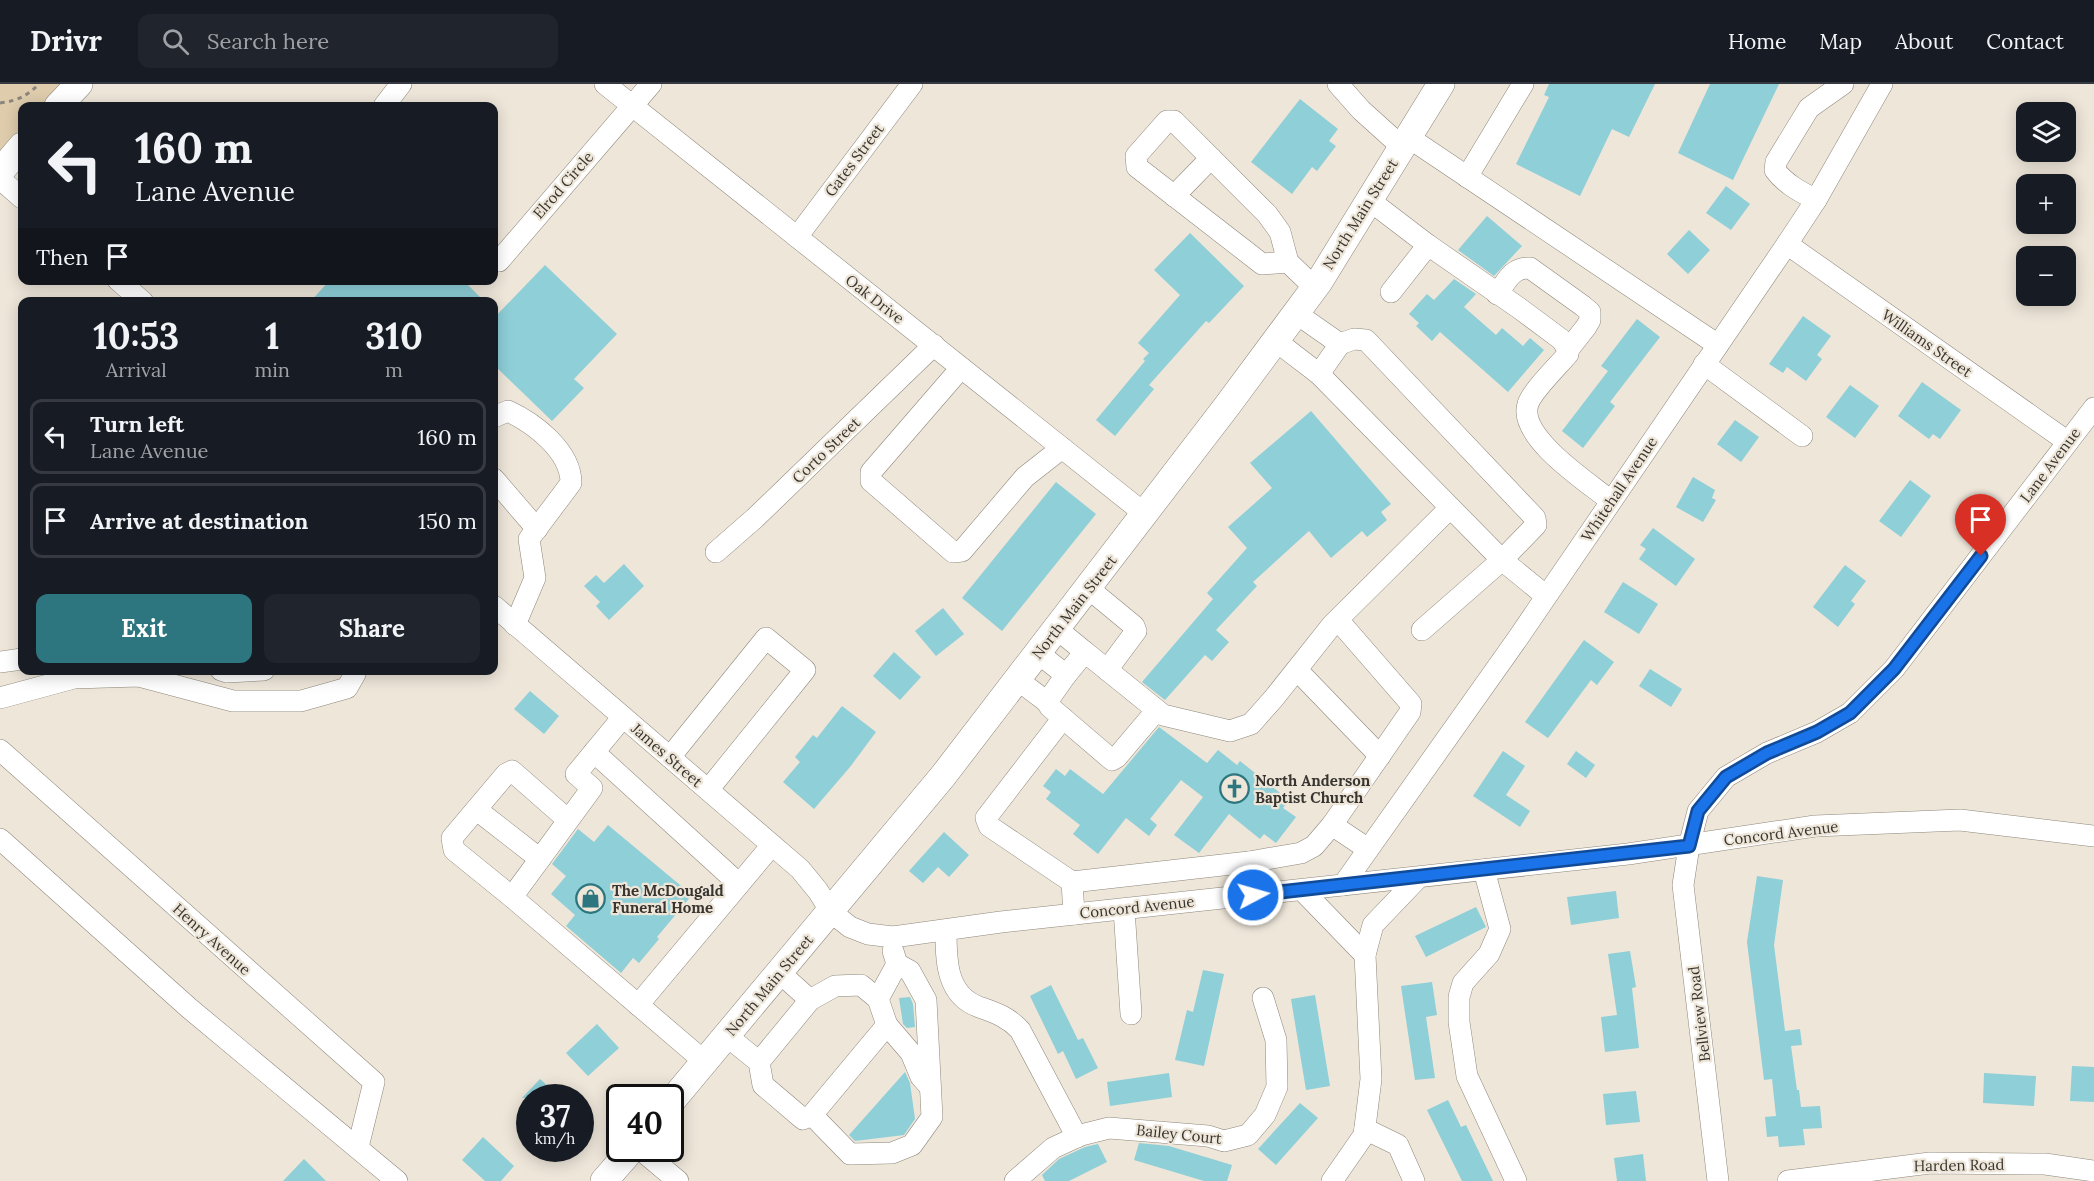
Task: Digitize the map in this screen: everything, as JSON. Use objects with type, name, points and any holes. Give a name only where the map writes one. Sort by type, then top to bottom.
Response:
[{"type":"main road","points":[[62,102],[78,84]]},
{"type":"main road","name":"North Main Street","points":[[684,1087],[943,776],[1276,342],[1315,288],[1441,84]]},
{"type":"main road","points":[[0,172],[18,151]]},
{"type":"main road","points":[[604,1181],[621,1162]]},
{"type":"street","points":[[387,102],[401,84]]},
{"type":"street","name":"Oak Drive","points":[[605,84],[1145,514]]},
{"type":"street","name":"Elrod Circle","points":[[498,261],[651,84]]},
{"type":"street","name":"Gates Street","points":[[797,237],[912,84]]},
{"type":"street","points":[[1338,84],[1361,110],[1405,142],[1467,177],[1718,345]]},
{"type":"street","points":[[1467,177],[1523,84]]},
{"type":"street","points":[[1816,200],[1792,186],[1779,175],[1775,170],[1776,162],[1809,108],[1843,84]]},
{"type":"street","name":"Whitehall Avenue","points":[[1343,885],[1546,596],[1787,244],[1816,200],[1876,86]]},
{"type":"street","points":[[1288,262],[1262,264],[1137,167],[1136,156],[1167,121],[1174,121],[1274,223],[1280,232],[1288,262],[1315,288]]},
{"type":"street","points":[[1174,195],[1211,158]]},
{"type":"street","points":[[0,179],[18,195]]},
{"type":"street","points":[[1369,200],[1562,340],[1568,350]]},
{"type":"street","name":"Williams Street","points":[[1787,244],[2068,442]]},
{"type":"street","points":[[1391,292],[1428,245]]},
{"type":"street","points":[[1497,294],[1516,270],[1521,267],[1530,268],[1590,312],[1590,320],[1568,350],[1568,354],[1529,401],[1526,416],[1536,436],[1554,455],[1611,501]]},
{"type":"street","points":[[124,285],[137,297]]},
{"type":"street","points":[[1297,314],[1340,344]]},
{"type":"street","points":[[1319,374],[1340,344],[1354,339],[1366,340],[1535,518],[1536,525],[1502,560],[1422,630]]},
{"type":"street","points":[[1276,342],[1319,374],[1502,560],[1546,596]]},
{"type":"street","name":"Corto Street","points":[[716,552],[755,518],[934,345]]},
{"type":"street","points":[[1704,364],[1802,436]]},
{"type":"street","points":[[961,368],[871,472],[871,481],[953,552],[962,551],[1025,477],[1062,448]]},
{"type":"street","name":"Lane Avenue","points":[[1689,846],[1698,811],[1726,777],[1767,753],[1817,732],[1850,713],[1894,669],[2094,408]]},
{"type":"street","points":[[498,415],[508,411],[527,419],[561,452],[571,474],[571,483],[529,539],[535,578],[516,625]]},
{"type":"street","points":[[498,484],[537,529]]},
{"type":"street","points":[[1057,629],[1163,716],[1230,731],[1251,724],[1338,620],[1450,508]]},
{"type":"street","points":[[1089,588],[1134,626],[1136,631],[1107,670]]},
{"type":"street","name":"James Street","points":[[498,609],[800,869],[831,912]]},
{"type":"street","points":[[1063,718],[986,818],[989,826],[1072,882],[1249,862],[1301,853],[1314,846],[1332,825],[1410,712],[1411,704],[1338,620]]},
{"type":"street","points":[[670,757],[766,638],[805,670],[708,790]]},
{"type":"street","points":[[1047,702],[1085,652]]},
{"type":"street","points":[[1038,653],[1066,675]]},
{"type":"street","points":[[0,662],[18,659]]},
{"type":"street","points":[[1297,670],[1380,756]]},
{"type":"street","points":[[0,698],[74,678],[139,676],[233,701],[301,700],[347,688],[354,675]]},
{"type":"street","points":[[1018,680],[1047,702],[1112,760],[1117,758],[1156,711]]},
{"type":"street","points":[[512,897],[592,788],[576,774],[623,717]]},
{"type":"street","name":"Henry Avenue","points":[[0,750],[374,1082],[358,1147]]},
{"type":"street","points":[[594,752],[739,884]]},
{"type":"street","points":[[568,820],[512,771],[506,774],[452,838],[454,850],[705,1062]]},
{"type":"street","points":[[477,810],[540,859]]},
{"type":"street","name":"Concord Avenue","points":[[831,912],[850,927],[862,932],[890,937],[1074,914],[1418,878],[1689,846],[1815,826],[1959,820],[2094,836]]},
{"type":"street","points":[[1332,825],[1368,849]]},
{"type":"street","points":[[0,839],[189,1008],[397,1181]]},
{"type":"street","points":[[638,1005],[772,845]]},
{"type":"street","name":"Bellview Road","points":[[1689,846],[1683,885],[1718,1181]]},
{"type":"street","points":[[1249,862],[1253,895]]},
{"type":"street","points":[[1485,870],[1500,929],[1489,954],[1463,983],[1459,997],[1459,1022],[1467,1076],[1516,1181]]},
{"type":"street","points":[[1332,1181],[1364,1135],[1365,1130],[1371,1079],[1365,955],[1373,925],[1418,878]]},
{"type":"street","points":[[1072,882],[1074,914]]},
{"type":"street","points":[[1302,890],[1365,955]]},
{"type":"street","points":[[1124,909],[1131,1014]]},
{"type":"street","points":[[946,930],[946,958],[957,993],[973,1005],[1011,1020],[1020,1030],[1077,1137]]},
{"type":"street","points":[[878,999],[897,964],[890,937]]},
{"type":"street","points":[[812,1115],[850,1154],[892,1153],[912,1145],[932,1117],[926,1000],[910,971],[897,964]]},
{"type":"street","points":[[780,973],[810,1000]]},
{"type":"street","points":[[759,1062],[810,1000],[835,986],[861,985],[878,999],[886,1025],[911,1053],[921,1077],[931,1087]]},
{"type":"street","name":"Bailey Court","points":[[1015,1181],[1053,1148],[1077,1137],[1109,1128],[1208,1136],[1224,1141],[1248,1135],[1265,1115],[1277,1087],[1276,1040],[1263,998]]},
{"type":"street","points":[[727,1036],[759,1062],[763,1085],[803,1119],[812,1115],[886,1025]]},
{"type":"street","points":[[1365,1130],[1398,1145],[1414,1181]]},
{"type":"street","points":[[655,1162],[678,1181]]},
{"type":"street","name":"Harden Road","points":[[1788,1181],[1930,1163],[2086,1174]]},
{"type":"path","points":[[0,103],[12,102],[28,95],[39,84]]},
{"type":"shaded area","points":[[0,84],[66,84],[50,102],[18,102],[18,139],[0,159]]},
{"type":"building","points":[[1549,84],[1655,84],[1629,137],[1612,129],[1580,196],[1516,164],[1549,97],[1544,95]]},
{"type":"building","points":[[1710,84],[1779,84],[1733,180],[1678,153]]},
{"type":"building","points":[[1300,99],[1338,129],[1329,141],[1336,146],[1317,171],[1312,167],[1292,194],[1251,162]]},
{"type":"building","points":[[1726,186],[1750,204],[1731,230],[1706,213]]},
{"type":"building","points":[[1487,216],[1522,246],[1494,276],[1458,250]]},
{"type":"building","points":[[1689,230],[1710,250],[1688,274],[1667,254]]},
{"type":"building","points":[[1190,233],[1244,286],[1209,323],[1206,321],[1149,385],[1154,389],[1115,436],[1096,420],[1145,361],[1143,359],[1149,353],[1138,343],[1180,295],[1154,270]]},
{"type":"building","points":[[545,265],[617,334],[574,379],[584,388],[552,421],[498,369],[498,314]]},
{"type":"building","points":[[1454,279],[1476,294],[1464,307],[1496,335],[1502,328],[1523,346],[1530,338],[1544,350],[1508,392],[1440,332],[1432,341],[1416,326],[1419,323],[1409,314],[1427,294],[1434,300]]},
{"type":"building","points":[[325,285],[468,285],[480,297],[315,297]]},
{"type":"building","points":[[1803,316],[1831,336],[1817,355],[1822,359],[1806,381],[1787,367],[1783,373],[1769,364]]},
{"type":"building","points":[[1637,319],[1660,337],[1610,402],[1615,406],[1583,448],[1562,431],[1608,371],[1601,366]]},
{"type":"building","points":[[1922,382],[1961,410],[1940,439],[1933,434],[1929,439],[1898,416]]},
{"type":"building","points":[[1850,385],[1879,406],[1855,438],[1826,417]]},
{"type":"building","points":[[1311,411],[1391,504],[1381,512],[1387,520],[1367,537],[1362,531],[1331,558],[1309,531],[1253,582],[1257,586],[1216,630],[1229,642],[1212,661],[1205,655],[1165,700],[1142,682],[1213,599],[1207,593],[1247,548],[1228,527],[1272,488],[1250,463]]},
{"type":"building","points":[[1735,420],[1759,437],[1741,462],[1717,444]]},
{"type":"building","points":[[1693,477],[1715,490],[1712,498],[1716,500],[1703,522],[1676,507]]},
{"type":"building","points":[[1910,480],[1931,496],[1901,537],[1879,521]]},
{"type":"building","points":[[1056,482],[1096,514],[1002,631],[962,598]]},
{"type":"building","points":[[1653,528],[1695,559],[1676,586],[1639,559],[1646,549],[1640,545]]},
{"type":"building","points":[[624,564],[644,586],[609,620],[596,606],[600,602],[584,586],[596,575],[604,583]]},
{"type":"building","points":[[1845,565],[1866,581],[1851,601],[1855,604],[1838,627],[1813,607]]},
{"type":"building","points":[[1623,582],[1658,604],[1639,634],[1604,612]]},
{"type":"building","points":[[943,608],[964,634],[936,656],[915,631]]},
{"type":"building","points":[[1584,640],[1614,662],[1597,685],[1591,680],[1548,738],[1525,722]]},
{"type":"building","points":[[894,652],[921,677],[900,700],[873,676]]},
{"type":"building","points":[[1650,669],[1682,689],[1671,707],[1639,686]]},
{"type":"building","points":[[530,691],[559,716],[544,734],[514,709]]},
{"type":"building","points":[[842,706],[876,732],[814,809],[783,782],[800,762],[795,757],[813,735],[817,738]]},
{"type":"building","name":"North Anderson Baptist Church","points":[[1159,727],[1207,763],[1218,750],[1237,765],[1240,761],[1289,800],[1283,808],[1296,817],[1276,843],[1264,834],[1260,839],[1229,814],[1199,853],[1174,835],[1203,797],[1181,780],[1150,819],[1157,825],[1149,836],[1126,818],[1098,854],[1073,834],[1080,825],[1046,799],[1051,792],[1043,786],[1056,769],[1065,776],[1070,769],[1103,794]]},
{"type":"building","points":[[1503,751],[1525,766],[1506,795],[1530,811],[1520,827],[1473,796]]},
{"type":"building","points":[[1576,751],[1595,765],[1586,778],[1567,764]]},
{"type":"building","name":"The McDougald Funeral Home","points":[[608,825],[692,895],[639,963],[633,958],[621,973],[566,926],[575,915],[551,894],[566,876],[552,864],[578,829],[594,842]]},
{"type":"building","points":[[944,832],[969,855],[949,877],[938,867],[923,883],[909,871]]},
{"type":"building","points":[[1757,876],[1783,880],[1774,945],[1785,1031],[1800,1029],[1802,1045],[1791,1046],[1797,1090],[1799,1090],[1801,1107],[1820,1106],[1822,1128],[1803,1129],[1805,1145],[1779,1147],[1778,1136],[1767,1137],[1765,1117],[1776,1116],[1772,1079],[1764,1080],[1747,942]]},
{"type":"building","points":[[1616,891],[1619,918],[1571,925],[1567,897]]},
{"type":"building","points":[[1476,907],[1486,927],[1426,957],[1415,936]]},
{"type":"building","points":[[1630,951],[1636,987],[1632,988],[1639,1048],[1605,1052],[1601,1017],[1617,1015],[1608,954]]},
{"type":"building","points":[[1203,970],[1224,974],[1204,1066],[1175,1060],[1187,1010],[1193,1012]]},
{"type":"building","points":[[1432,982],[1437,1015],[1426,1017],[1435,1078],[1415,1080],[1401,986]]},
{"type":"building","points":[[1051,985],[1078,1040],[1083,1038],[1098,1068],[1076,1079],[1063,1051],[1058,1054],[1030,996]]},
{"type":"building","points":[[1315,995],[1330,1086],[1306,1090],[1291,999]]},
{"type":"building","points":[[910,997],[913,1004],[915,1027],[907,1028],[903,1024],[899,998]]},
{"type":"building","points":[[597,1024],[619,1048],[588,1076],[566,1053]]},
{"type":"building","points":[[2072,1066],[2094,1067],[2094,1102],[2070,1101]]},
{"type":"building","points":[[905,1072],[910,1083],[915,1119],[904,1135],[855,1141],[849,1135]]},
{"type":"building","points":[[1169,1073],[1172,1097],[1110,1106],[1107,1082]]},
{"type":"building","points":[[1984,1073],[2036,1076],[2034,1106],[1983,1103]]},
{"type":"building","points":[[540,1079],[546,1084],[535,1084]]},
{"type":"building","points":[[1636,1091],[1640,1122],[1606,1125],[1603,1094]]},
{"type":"building","points":[[1448,1100],[1461,1127],[1466,1125],[1493,1181],[1462,1181],[1427,1110]]},
{"type":"building","points":[[1300,1103],[1318,1118],[1276,1165],[1258,1149]]},
{"type":"building","points":[[483,1137],[514,1166],[501,1181],[485,1181],[462,1160]]},
{"type":"building","points":[[1139,1143],[1169,1146],[1232,1165],[1227,1181],[1204,1181],[1134,1160]]},
{"type":"building","points":[[1098,1144],[1107,1162],[1069,1181],[1045,1181],[1042,1175],[1059,1159],[1085,1147]]},
{"type":"building","points":[[1643,1154],[1646,1181],[1617,1181],[1614,1158]]},
{"type":"building","points":[[304,1159],[326,1181],[283,1181]]},
{"type":"place","name":"North Anderson Baptist Church","points":[[1234,789]]},
{"type":"place","name":"The McDougald Funeral Home","points":[[591,899]]},
{"type":"route","points":[[1253,895],[1689,846],[1698,811],[1726,777],[1767,753],[1817,732],[1850,713],[1894,669],[1981,556]]}]
